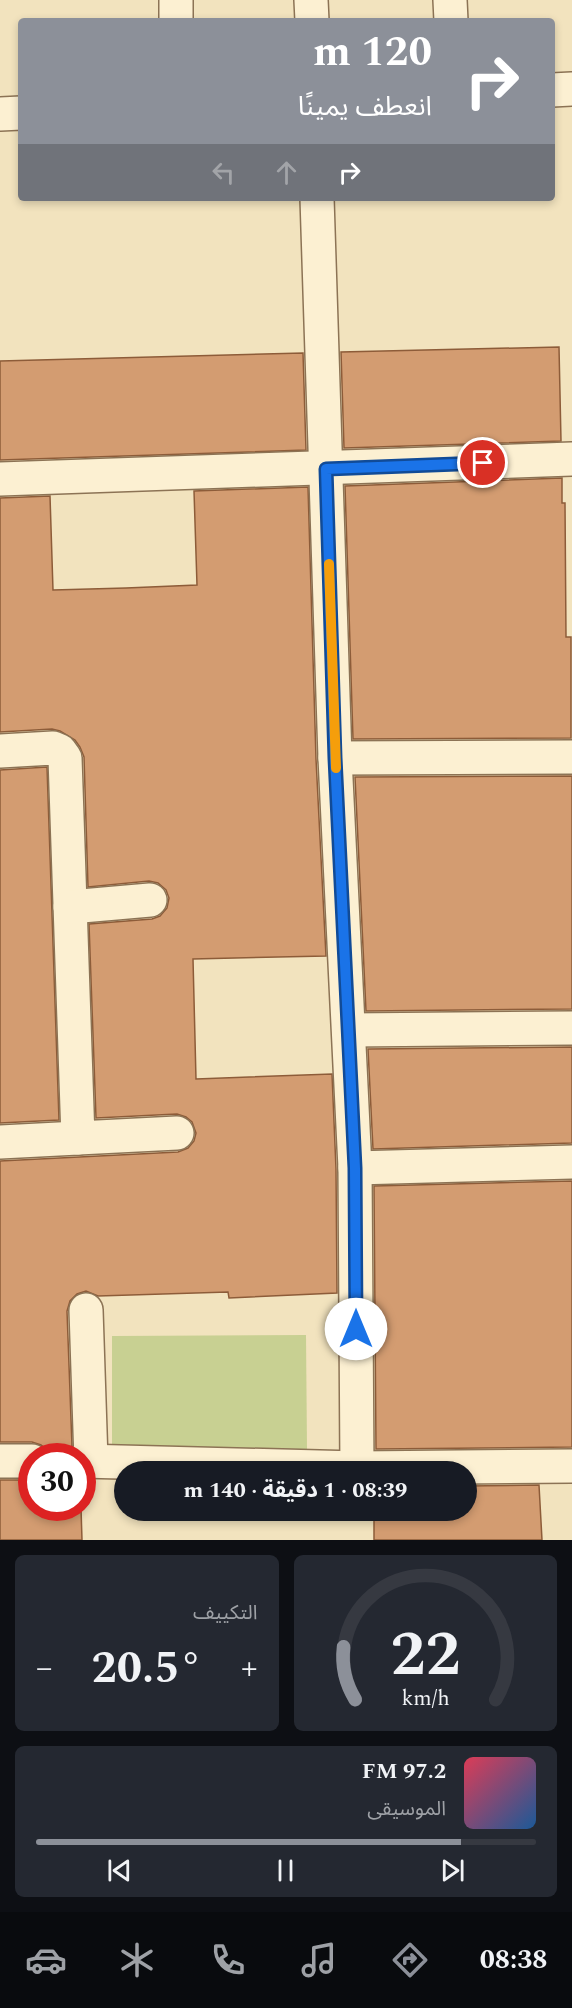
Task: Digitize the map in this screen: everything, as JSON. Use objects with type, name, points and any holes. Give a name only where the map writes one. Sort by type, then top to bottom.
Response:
[{"type":"street","points":[[176,0],[176,18]]},
{"type":"street","points":[[311,0],[312,18]]},
{"type":"street","points":[[450,0],[451,18]]},
{"type":"street","points":[[555,90],[572,89]]},
{"type":"street","points":[[0,114],[18,113]]},
{"type":"street","points":[[317,201],[335,758],[355,1168],[357,1461]]},
{"type":"street","points":[[0,479],[572,459]]},
{"type":"street","points":[[0,751],[53,748],[60,751],[65,758],[78,1138]]},
{"type":"street","points":[[335,758],[572,757]]},
{"type":"street","points":[[70,907],[150,900]]},
{"type":"street","points":[[349,1029],[572,1028]]},
{"type":"street","points":[[0,1142],[177,1133]]},
{"type":"street","points":[[355,1168],[572,1162]]},
{"type":"street","points":[[86,1310],[87,1443]]},
{"type":"street","points":[[0,1461],[18,1461]]},
{"type":"street","points":[[96,1461],[114,1462]]},
{"type":"street","points":[[477,1467],[572,1466]]},
{"type":"green space","points":[[306,1335],[307,1449],[112,1450],[112,1336]]},
{"type":"building","points":[[559,347],[561,441],[344,448],[341,352]]},
{"type":"building","points":[[303,353],[306,450],[0,460],[0,361]]},
{"type":"building","points":[[562,478],[562,503],[565,503],[566,637],[571,637],[571,738],[353,739],[345,486]]},
{"type":"building","points":[[308,487],[316,759],[326,956],[193,959],[196,1079],[332,1074],[336,1169],[337,1293],[229,1298],[228,1292],[98,1296],[86,1291],[77,1294],[70,1301],[67,1311],[72,1443],[0,1442],[0,1161],[178,1152],[188,1148],[194,1141],[196,1133],[192,1122],[177,1114],[96,1118],[89,924],[152,919],[160,916],[167,908],[169,898],[166,890],[158,883],[149,881],[88,887],[84,757],[80,747],[75,740],[52,729],[0,732],[0,498],[50,496],[53,590],[126,588],[197,585],[194,491]]},
{"type":"building","points":[[47,767],[59,1120],[0,1123],[0,770]]},
{"type":"building","points":[[572,776],[572,1009],[366,1011],[355,777]]},
{"type":"building","points":[[572,1047],[572,1143],[373,1149],[368,1049]]},
{"type":"building","points":[[572,1181],[572,1447],[376,1449],[374,1186]]},
{"type":"building","points":[[0,1480],[18,1480],[18,1521],[81,1521],[82,1540],[0,1540]]},
{"type":"building","points":[[539,1485],[542,1540],[374,1540],[374,1521],[477,1521],[477,1486]]},
{"type":"slow traffic","points":[[329,564],[336,768]]},
{"type":"route","points":[[356,1329],[355,1168],[335,758],[326,469],[483,463]]}]
